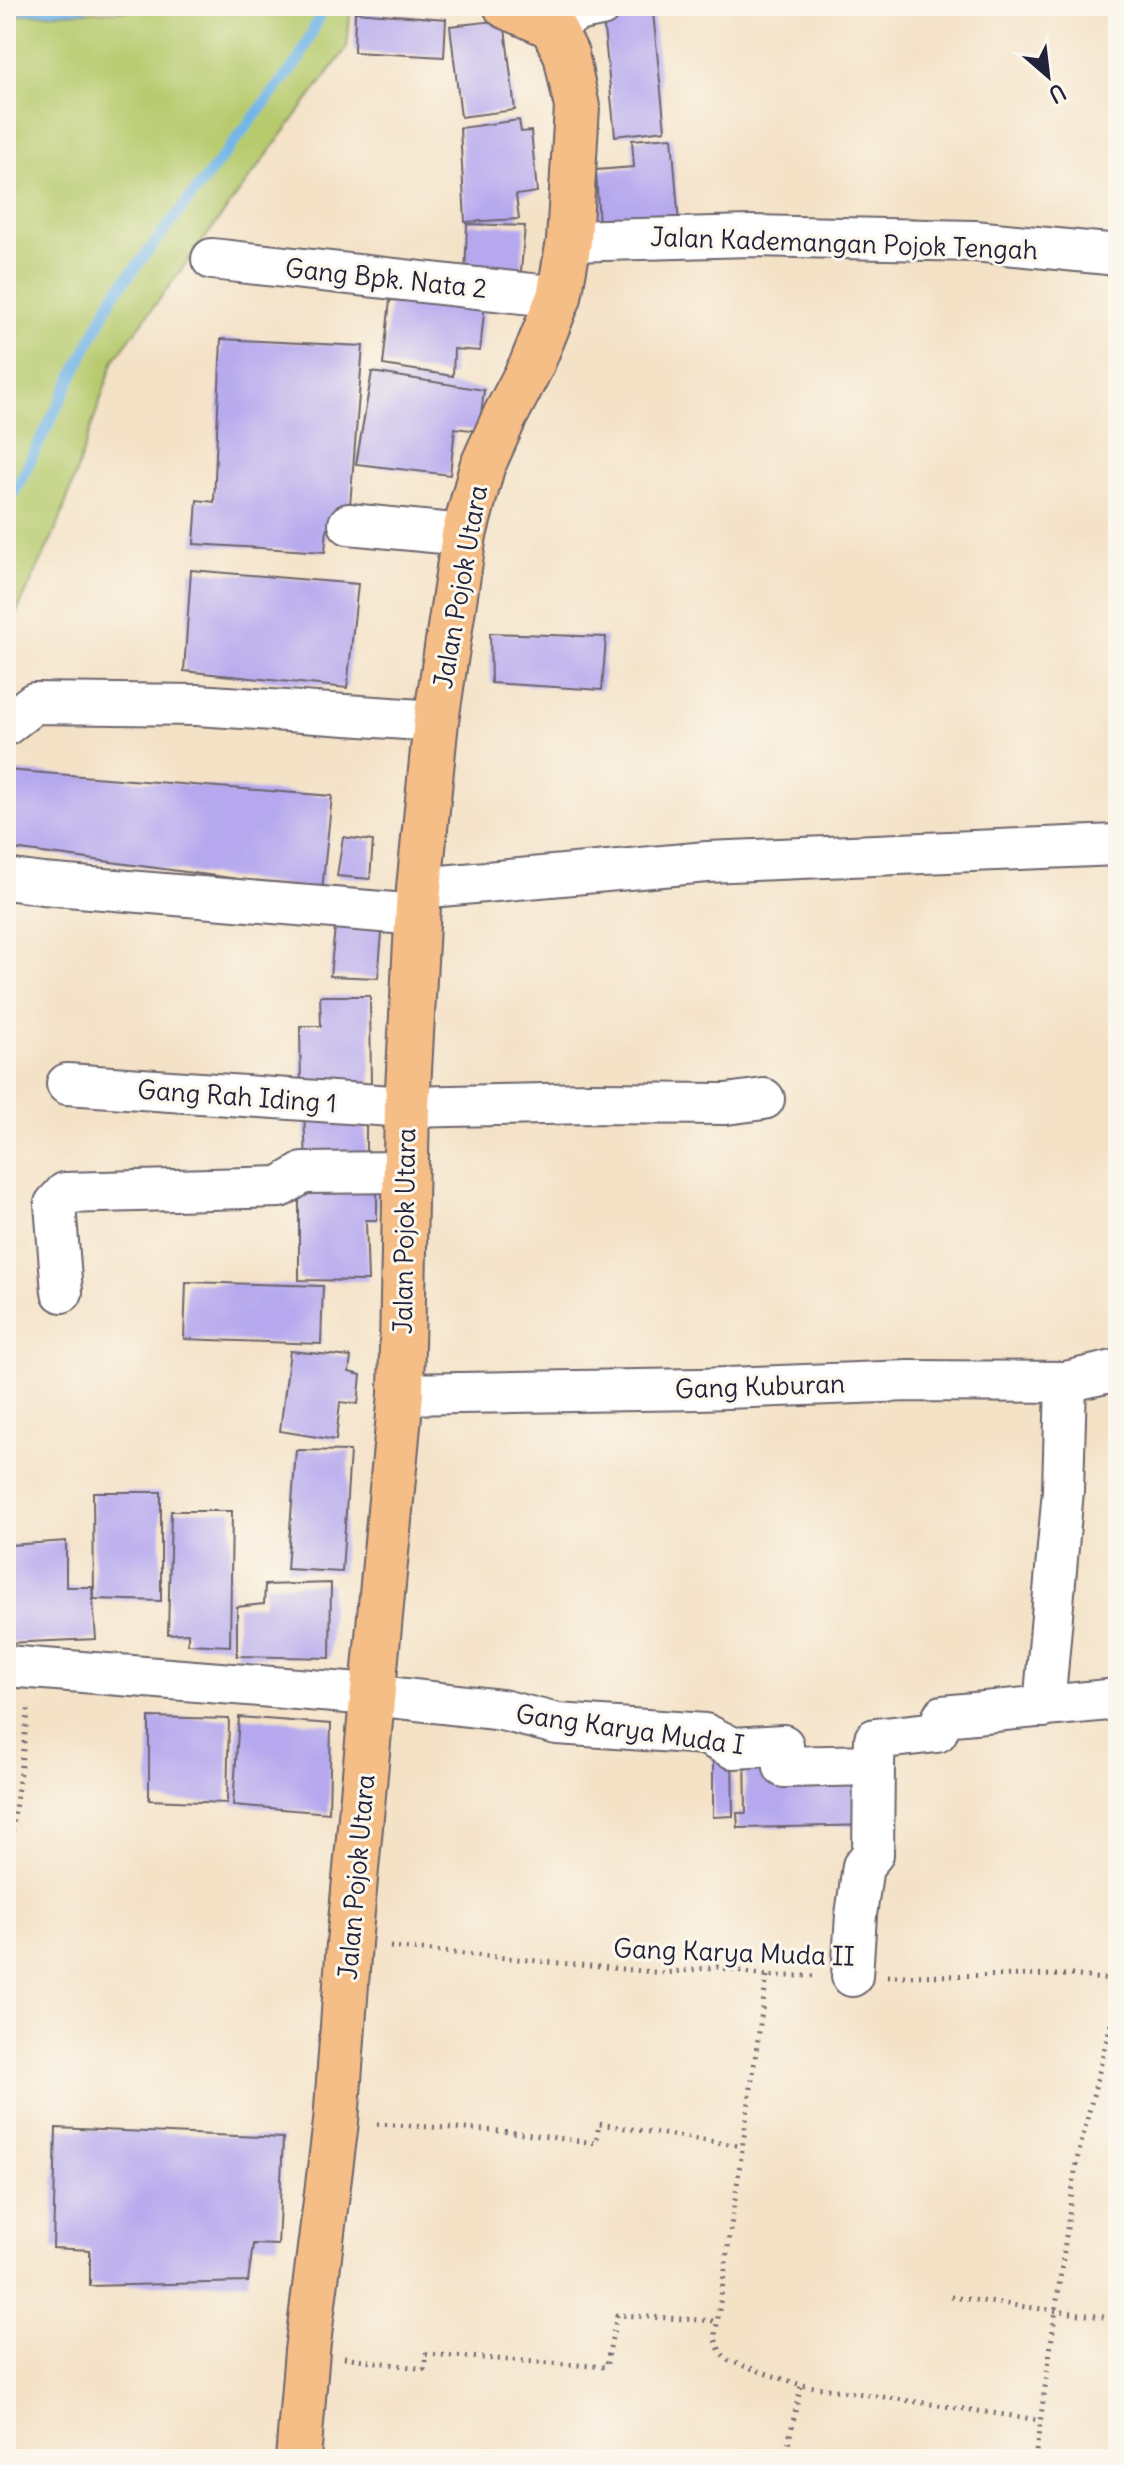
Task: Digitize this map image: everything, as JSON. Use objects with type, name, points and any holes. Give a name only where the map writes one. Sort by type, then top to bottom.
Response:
[{"type":"main road","points":[[506,6],[552,26]]},
{"type":"main road","name":"Jalan Pojok Utara","points":[[298,2459],[307,2351],[336,2122],[349,1943],[401,1394],[407,1107],[418,901],[436,721],[464,535],[482,467],[532,364],[559,297],[569,241],[577,107],[566,54],[552,26]]},
{"type":"street","points":[[552,26],[577,11],[601,6]]},
{"type":"street","name":"Jalan Kademangan Pojok Tengah","points":[[569,241],[751,236],[974,241],[1118,255]]},
{"type":"street","name":"Gang Bpk. Nata 2","points":[[212,259],[559,297]]},
{"type":"street","points":[[349,524],[464,535]]},
{"type":"street","points":[[6,725],[34,703],[197,705],[436,721]]},
{"type":"street","points":[[6,879],[418,901],[707,862],[1118,845]]},
{"type":"street","name":"Gang Rah Iding 1","points":[[67,1084],[407,1107],[726,1104],[764,1099]]},
{"type":"street","points":[[62,1292],[55,1204],[65,1193],[280,1187],[303,1173],[405,1172]]},
{"type":"street","name":"Gang Kuburan","points":[[401,1394],[700,1389],[909,1381],[1066,1382],[1118,1370]]},
{"type":"street","points":[[1044,1707],[1063,1490],[1066,1382]]},
{"type":"street","points":[[20,1666],[372,1695]]},
{"type":"street","name":"Gang Karya Muda I","points":[[372,1695],[502,1710],[557,1724],[705,1734],[733,1748],[783,1745],[784,1767],[874,1765]]},
{"type":"street","points":[[852,1976],[863,1866],[873,1854],[875,1739],[937,1732],[943,1716],[1118,1699]]},
{"type":"path","points":[[6,1878],[20,1666]]},
{"type":"path","name":"Gang Karya Muda II","points":[[349,1943],[664,1973],[717,1967],[767,1976],[1072,1975],[1118,1981]]},
{"type":"path","points":[[767,1976],[715,2338],[720,2352],[729,2361],[801,2385],[1040,2420]]},
{"type":"path","points":[[1035,2459],[1076,2164],[1118,1995]]},
{"type":"path","points":[[336,2122],[500,2131],[596,2143],[599,2124],[742,2146]]},
{"type":"path","points":[[951,2297],[1118,2319]]},
{"type":"path","points":[[307,2351],[424,2369],[426,2354],[606,2367],[617,2315],[718,2321]]},
{"type":"path","points":[[785,2459],[801,2385]]},
{"type":"green space","points":[[246,6],[351,6],[347,48],[114,360],[59,523],[6,635],[6,15]]},
{"type":"building","points":[[355,12],[446,19],[444,57],[354,52]]},
{"type":"building","points":[[653,13],[665,130],[615,136],[603,19]]},
{"type":"building","points":[[504,20],[515,110],[461,117],[450,26]]},
{"type":"building","points":[[519,120],[521,132],[531,131],[537,192],[516,195],[519,219],[465,222],[460,128]]},
{"type":"building","points":[[672,137],[679,223],[599,227],[596,170],[634,167],[632,140]]},
{"type":"building","points":[[467,224],[525,226],[520,282],[465,280]]},
{"type":"building","points":[[390,300],[485,303],[480,351],[454,349],[453,376],[383,365]]},
{"type":"building","points":[[221,339],[363,346],[348,530],[327,528],[325,552],[194,544],[197,500],[214,502]]},
{"type":"building","points":[[372,372],[484,390],[479,431],[455,428],[450,475],[356,464]]},
{"type":"building","points":[[191,570],[358,584],[347,688],[184,671]]},
{"type":"building","points":[[490,633],[606,637],[602,690],[491,683]]},
{"type":"building","points":[[6,770],[332,796],[322,890],[6,848]]},
{"type":"building","points":[[343,837],[373,841],[370,879],[337,876]]},
{"type":"building","points":[[336,918],[383,922],[378,978],[330,976]]},
{"type":"building","points":[[320,996],[370,996],[371,1085],[301,1087],[300,1026],[321,1026]]},
{"type":"building","points":[[304,1106],[366,1106],[366,1165],[306,1167]]},
{"type":"building","points":[[299,1177],[377,1177],[377,1220],[366,1220],[368,1281],[299,1280]]},
{"type":"building","points":[[186,1282],[323,1286],[321,1344],[184,1339]]},
{"type":"building","points":[[290,1351],[351,1357],[349,1372],[361,1375],[358,1404],[340,1402],[336,1440],[280,1431]]},
{"type":"building","points":[[296,1450],[350,1451],[342,1572],[287,1569]]},
{"type":"building","points":[[93,1492],[161,1492],[161,1601],[94,1599]]},
{"type":"building","points":[[171,1511],[232,1511],[230,1646],[188,1644],[188,1633],[168,1634]]},
{"type":"building","points":[[66,1541],[66,1587],[92,1587],[96,1639],[6,1643],[10,1545]]},
{"type":"building","points":[[331,1583],[330,1658],[237,1656],[237,1607],[264,1604],[265,1585]]},
{"type":"building","points":[[149,1717],[229,1719],[227,1803],[149,1800]]},
{"type":"building","points":[[239,1717],[331,1724],[329,1813],[233,1805]]},
{"type":"building","points":[[745,1752],[871,1769],[872,1825],[738,1828],[737,1813],[746,1813]]},
{"type":"building","points":[[713,1754],[732,1754],[733,1816],[713,1817]]},
{"type":"building","points":[[56,2128],[283,2138],[278,2245],[253,2244],[248,2282],[90,2286],[90,2250],[53,2248]]},
{"type":"waterway","points":[[6,9],[83,6]]},
{"type":"waterway","points":[[6,499],[14,493],[113,296],[298,61],[320,16],[320,6]]}]
